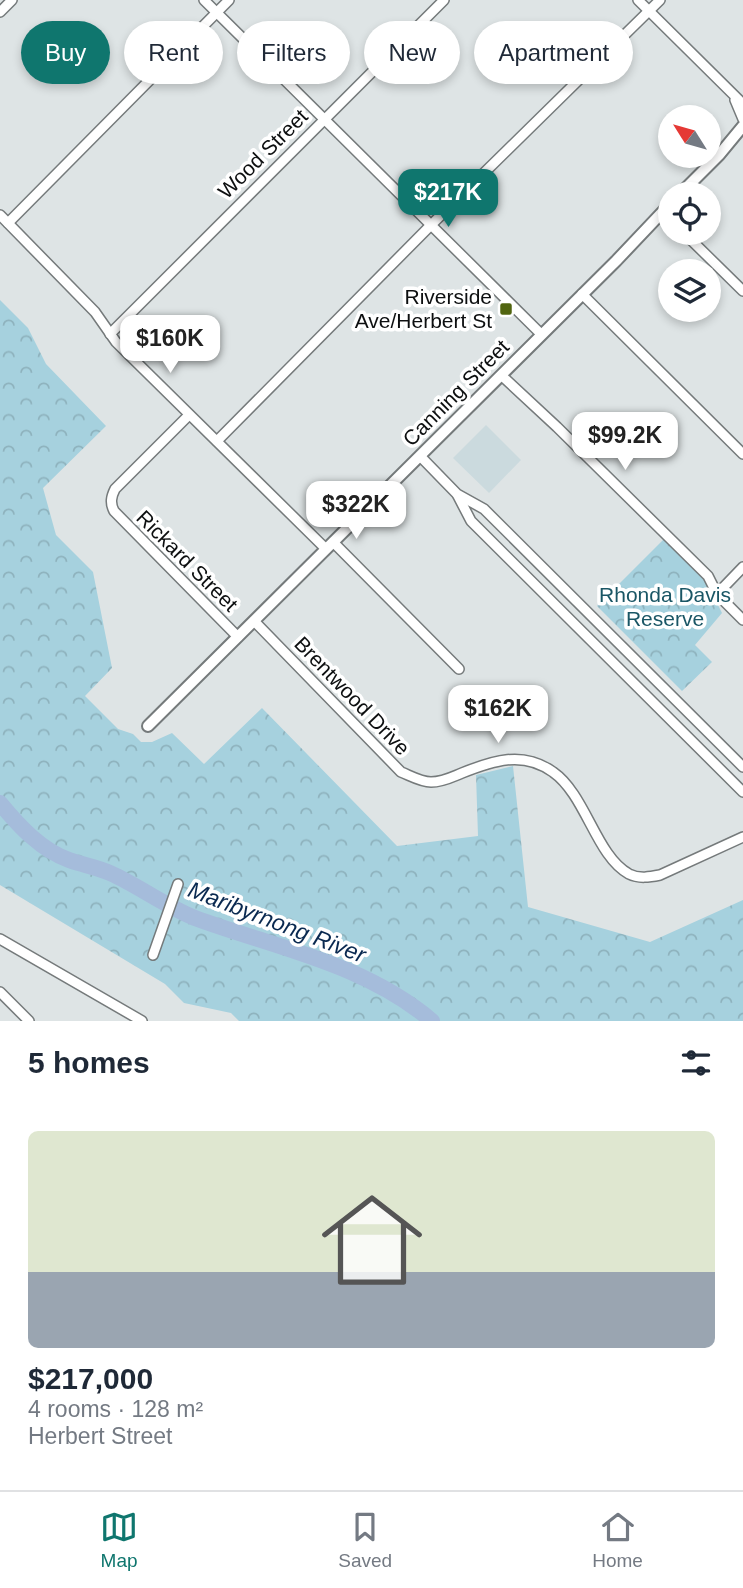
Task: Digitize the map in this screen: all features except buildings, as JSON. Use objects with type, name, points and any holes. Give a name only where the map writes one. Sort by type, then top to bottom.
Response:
[{"type":"street","points":[[0,12],[12,0]]},
{"type":"street","points":[[204,0],[541,334]]},
{"type":"street","points":[[8,223],[229,0]]},
{"type":"street","name":"Wood Street","points":[[110,334],[444,0]]},
{"type":"street","points":[[638,0],[743,104]]},
{"type":"street","points":[[217,441],[660,0]]},
{"type":"street","points":[[721,153],[743,126],[743,119],[733,96]]},
{"type":"street","points":[[721,153],[743,136]]},
{"type":"street","points":[[692,182],[706,168]]},
{"type":"street","points":[[0,215],[95,312],[110,334],[189,415],[459,669]]},
{"type":"street","name":"Canning Street","points":[[148,726],[541,334],[658,222]]},
{"type":"street","points":[[696,245],[743,291]]},
{"type":"street","points":[[582,294],[743,454]]},
{"type":"street","points":[[501,375],[703,570],[717,594],[743,620]]},
{"type":"street","name":"Rickard Street","points":[[189,415],[115,489],[112,506],[238,637]]},
{"type":"street","points":[[420,456],[457,494],[484,509],[743,767]]},
{"type":"street","points":[[457,494],[471,521],[743,792]]},
{"type":"street","points":[[717,594],[743,567]]},
{"type":"street","name":"Brentwood Drive","points":[[254,621],[401,772],[430,782],[444,780],[489,762],[506,759],[523,759],[540,764],[569,786],[605,847],[629,874],[646,878],[660,875],[743,838]]},
{"type":"street","points":[[153,955],[178,884]]},
{"type":"street","points":[[0,939],[142,1021]]},
{"type":"street","points":[[0,992],[29,1021]]},
{"type":"shaded area","points":[[486,425],[521,460],[489,493],[453,458]]},
{"type":"green space","points":[[0,300],[28,328],[46,364],[106,426],[43,488],[56,535],[93,572],[112,668],[85,696],[118,729],[133,734],[141,742],[152,742],[172,733],[204,764],[262,708],[397,846],[478,836],[476,775],[513,766],[528,907],[650,942],[743,900],[743,1021],[239,1021],[231,1013],[184,1003],[165,984],[0,885]]},
{"type":"green space","name":"Rhonda Davis Reserve","points":[[664,539],[707,583],[722,613],[695,645],[712,662],[682,691],[597,606]]},
{"type":"waterway","name":"Maribyrnong River","points":[[0,803],[31,836],[59,856],[110,873],[195,918],[348,971],[405,1001],[432,1021]]},
{"type":"place","name":"Riverside Ave/Herbert St","points":[[506,309]]}]
